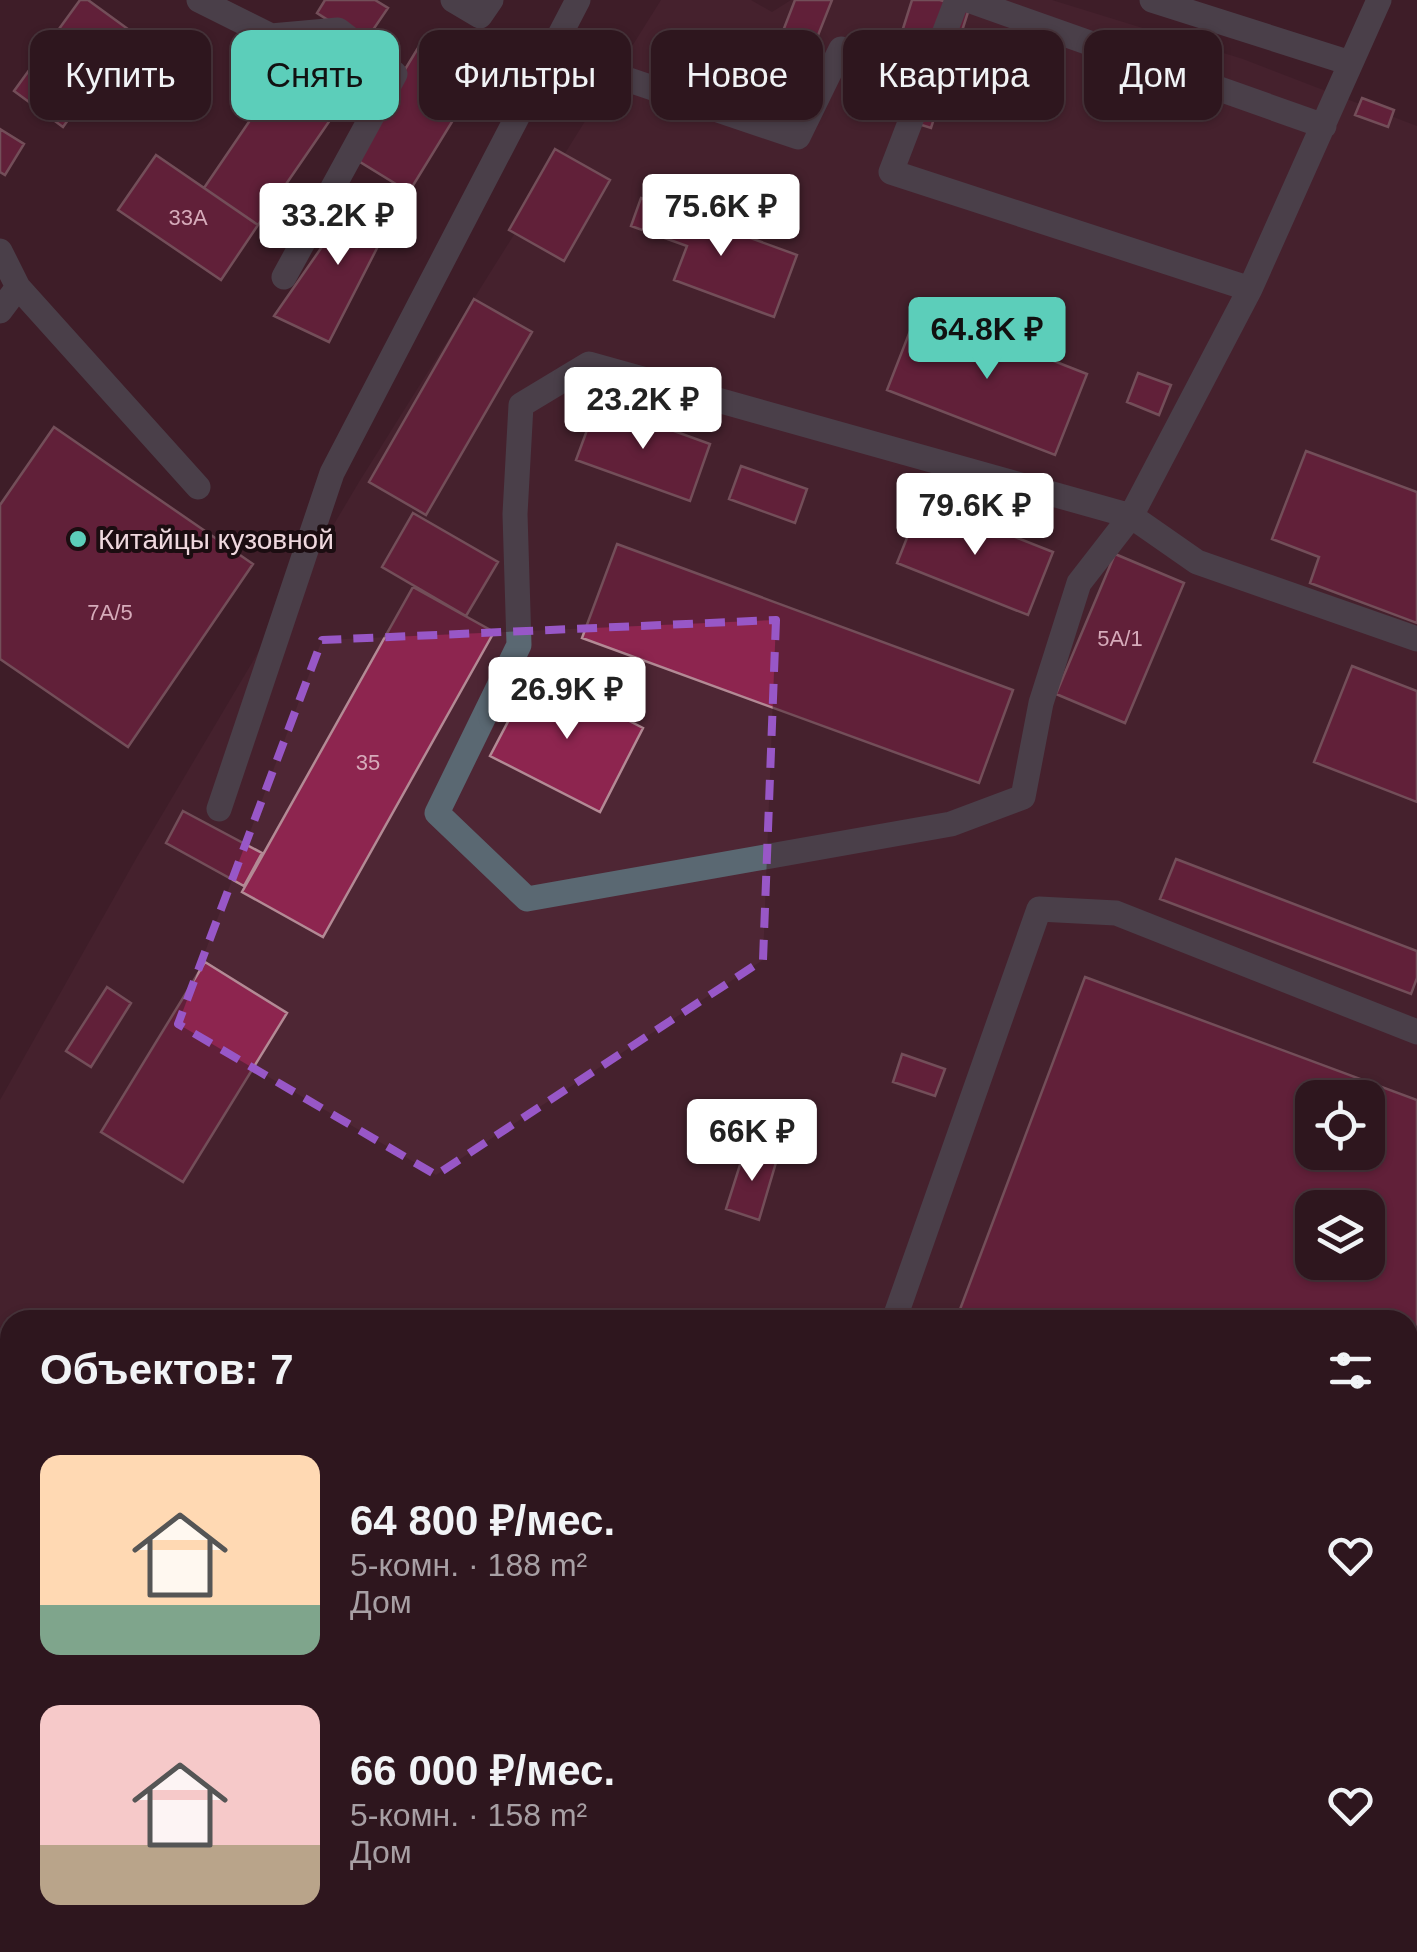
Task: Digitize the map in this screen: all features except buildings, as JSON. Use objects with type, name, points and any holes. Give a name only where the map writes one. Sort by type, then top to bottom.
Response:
[{"type":"lane","points":[[198,0],[272,36],[338,30],[395,74],[284,277]]},
{"type":"lane","points":[[453,0],[480,16],[492,0]]},
{"type":"lane","points":[[564,30],[578,0]]},
{"type":"lane","points":[[957,0],[891,172],[1250,289]]},
{"type":"lane","points":[[968,0],[1324,126]]},
{"type":"lane","points":[[1152,0],[1350,64]]},
{"type":"lane","points":[[1380,0],[1250,289],[1132,516],[1079,583],[1041,703],[1022,797],[951,824],[527,899],[437,813],[519,645],[515,514],[520,405],[589,364],[1132,516],[1198,562],[1417,640]]},
{"type":"lane","points":[[631,81],[798,138],[841,50]]},
{"type":"lane","points":[[219,809],[332,472],[517,120]]},
{"type":"lane","points":[[0,251],[18,287],[198,487]]},
{"type":"lane","points":[[0,311],[18,287]]},
{"type":"lane","points":[[898,1310],[1039,909],[1116,913],[1417,1032]]},
{"type":"highlighted area","points":[[776,620],[763,960],[436,1175],[178,1024],[322,640]]},
{"type":"shaded area","points":[[661,0],[751,0],[772,12],[791,0],[1052,0],[1149,30],[1084,30],[1084,120],[1222,120],[1222,53],[1417,126],[1417,1310],[0,1310],[0,1100],[137,857],[359,482],[586,120],[631,120],[631,48]]},
{"type":"place","name":"Китайцы кузовной","points":[[78,539]]}]
